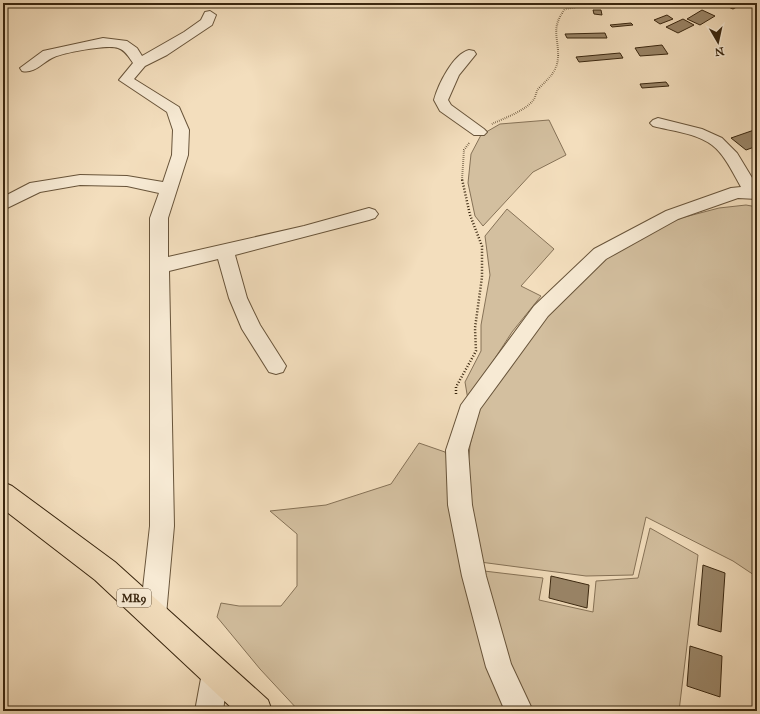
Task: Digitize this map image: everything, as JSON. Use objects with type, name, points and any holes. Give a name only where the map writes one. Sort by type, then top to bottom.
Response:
[{"type":"main road","name":"MR9","points":[[3,494],[105,571],[257,711]]},
{"type":"street","points":[[153,615],[162,526],[159,218],[180,155],[181,130],[174,110],[126,80],[140,63],[162,52],[189,35],[207,22],[210,15]]},
{"type":"street","points":[[27,68],[48,54],[103,42],[122,44],[132,52],[140,63]]},
{"type":"street","points":[[469,54],[456,67],[444,87],[441,100],[445,108],[479,132]]},
{"type":"street","points":[[658,122],[681,128],[717,141],[733,160],[755,192]]},
{"type":"street","points":[[3,204],[36,187],[80,180],[127,181],[168,189]]},
{"type":"street","points":[[519,711],[499,667],[474,576],[460,505],[457,450],[471,405],[541,311],[600,254],[672,215],[737,192],[755,192]]},
{"type":"street","points":[[160,266],[304,232],[369,214]]},
{"type":"street","points":[[225,251],[238,298],[252,329],[276,366]]},
{"type":"street","points":[[209,711],[215,673]]},
{"type":"path","points":[[456,395],[456,387],[476,351],[475,328],[482,277],[482,246],[470,215],[462,179],[464,150],[474,135],[525,107],[534,99],[537,90],[552,76],[558,59],[555,28],[558,18],[564,9],[601,3]]},
{"type":"shaded area","points":[[549,120],[566,155],[533,172],[483,226],[475,216],[468,183],[471,154],[481,135],[500,124]]},
{"type":"shaded area","points":[[746,205],[757,207],[757,577],[733,561],[646,517],[633,575],[586,576],[480,562],[466,492],[470,445],[480,405],[529,334],[606,255],[681,218],[719,208]]},
{"type":"shaded area","points":[[507,209],[554,249],[521,286],[541,296],[512,332],[468,400],[465,382],[481,351],[481,325],[490,275],[485,236]]},
{"type":"shaded area","points":[[419,443],[445,452],[449,460],[510,711],[299,711],[260,669],[217,617],[221,603],[239,606],[281,606],[297,586],[297,534],[270,511],[326,505],[391,484]]},
{"type":"shaded area","points":[[650,528],[698,555],[679,711],[529,711],[506,661],[484,571],[543,578],[539,600],[593,612],[596,581],[638,578]]},
{"type":"building","points":[[719,3],[740,3],[742,4],[733,9]]},
{"type":"building","points":[[593,10],[601,10],[602,15],[594,14]]},
{"type":"building","points":[[702,10],[715,16],[700,25],[687,19]]},
{"type":"building","points":[[667,15],[673,19],[660,24],[654,20]]},
{"type":"building","points":[[683,19],[694,25],[678,33],[666,27]]},
{"type":"building","points":[[631,23],[633,25],[612,27],[610,25]]},
{"type":"building","points":[[605,33],[607,38],[567,38],[565,34]]},
{"type":"building","points":[[662,45],[668,54],[640,56],[635,48]]},
{"type":"building","points":[[620,53],[623,58],[579,62],[576,57]]},
{"type":"building","points":[[666,82],[669,86],[642,88],[640,84]]},
{"type":"building","points":[[757,129],[757,146],[746,150],[731,138]]},
{"type":"building","points":[[703,565],[725,573],[721,632],[698,625]]},
{"type":"building","points":[[551,576],[589,585],[587,608],[549,598]]},
{"type":"building","points":[[690,646],[722,656],[720,697],[687,686]]}]
